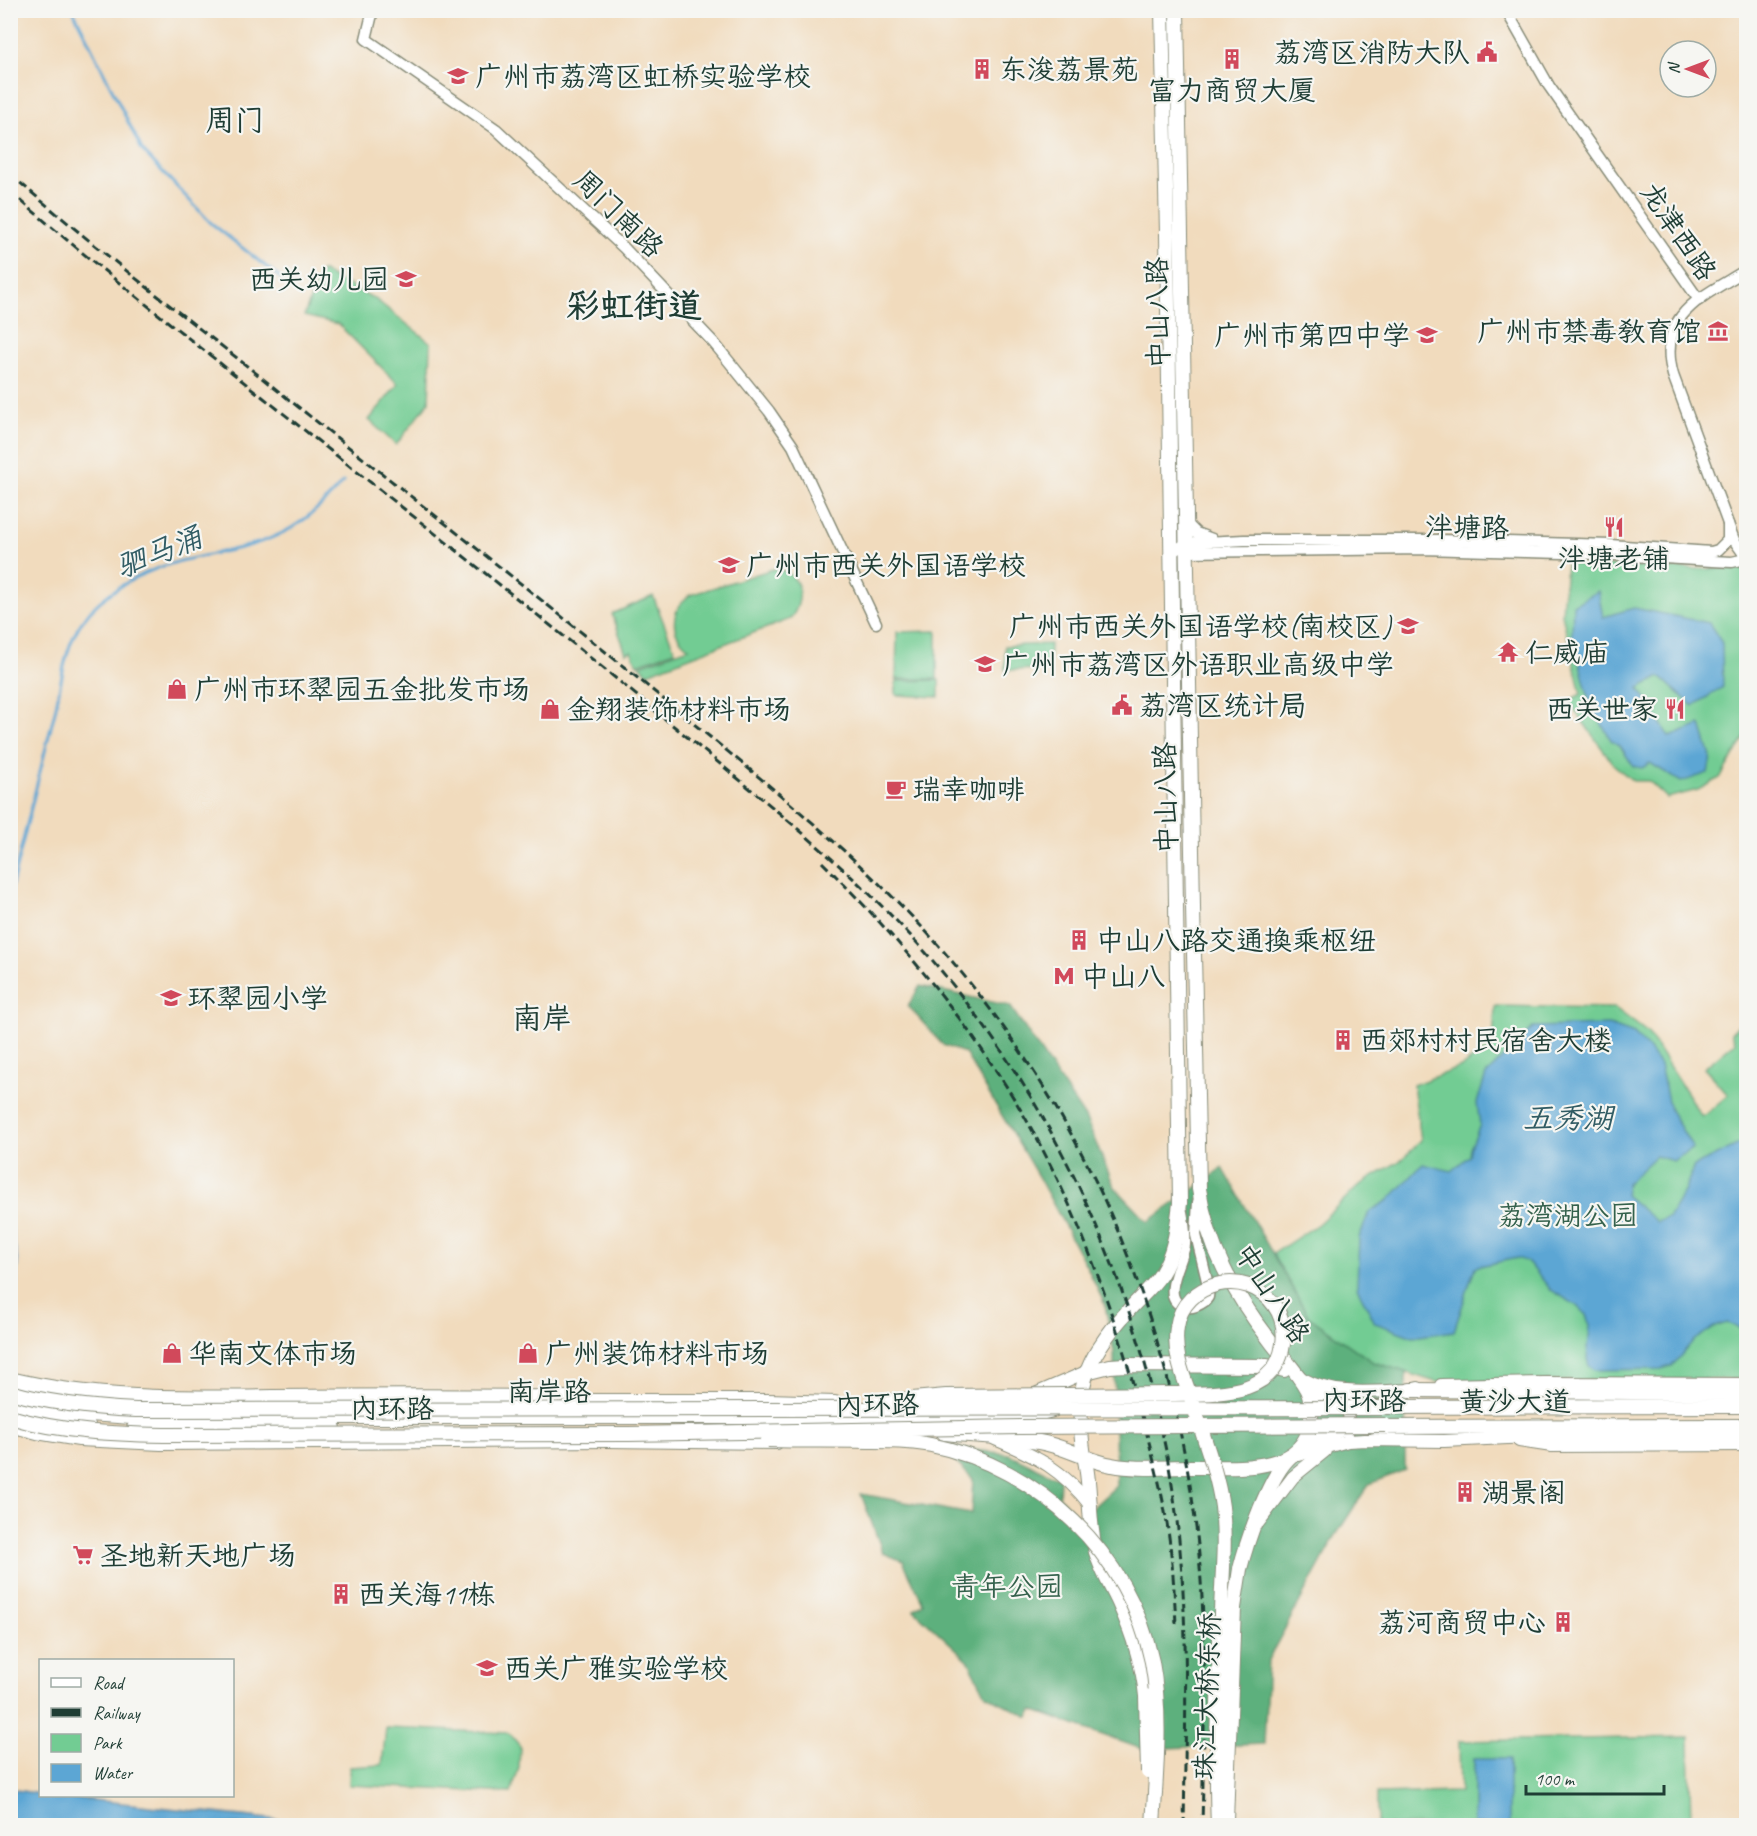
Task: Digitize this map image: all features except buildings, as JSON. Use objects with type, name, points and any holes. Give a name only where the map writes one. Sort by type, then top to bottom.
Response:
[{"type":"main road","name":"中山八路","points":[[1091,1506],[1080,1421],[1081,1390],[1086,1372],[1103,1341],[1162,1273],[1175,1240],[1180,1203],[1162,10]]},
{"type":"main road","name":"中山八路","points":[[1178,10],[1199,1189],[1207,1227],[1224,1272],[1252,1318],[1299,1377]]},
{"type":"main road","points":[[792,1401],[816,1414],[946,1396],[1172,1394],[1181,1394],[1191,1394],[1200,1394],[1237,1390],[1268,1376],[1281,1354],[1283,1325],[1271,1300],[1257,1289],[1246,1285],[1216,1284],[1197,1293],[1188,1302],[1180,1315],[1177,1326],[1179,1362],[1188,1390],[1191,1400],[1207,1447],[1211,1461],[1219,1490],[1223,1519],[1217,1760],[1218,1826]]},
{"type":"main road","points":[[10,1379],[57,1389],[116,1396],[569,1398],[840,1403],[1012,1399],[1040,1392],[1086,1372],[1110,1366],[1256,1365],[1277,1368],[1324,1388],[1349,1391],[1746,1393]]},
{"type":"main road","name":"黄沙大道","points":[[1299,1377],[1323,1400],[1349,1407],[1746,1407]]},
{"type":"main road","name":"珠江大桥东桥","points":[[1225,1826],[1234,1608],[1240,1569],[1252,1531],[1272,1485],[1290,1456],[1301,1446],[1308,1435],[1311,1424],[1311,1403],[1309,1394],[1299,1377]]},
{"type":"main road","points":[[1410,1390],[1463,1383],[1746,1384]]},
{"type":"main road","points":[[10,1390],[60,1400],[174,1408],[532,1403],[569,1398]]},
{"type":"main road","name":"内环路","points":[[10,1390],[39,1400],[83,1407],[136,1410],[816,1414],[1746,1407]]},
{"type":"main road","name":"南岸路","points":[[10,1399],[60,1410],[113,1417],[542,1417],[816,1414],[868,1418],[1002,1417],[1039,1415],[1056,1408],[1081,1390]]},
{"type":"main road","points":[[542,1417],[569,1398]]},
{"type":"main road","points":[[840,1403],[868,1418]]},
{"type":"main road","points":[[339,1405],[365,1417]]},
{"type":"main road","name":"南岸路","points":[[10,1410],[68,1422],[124,1428],[902,1431],[1055,1445],[1112,1466],[1136,1467],[1259,1466],[1275,1463],[1290,1456]]},
{"type":"main road","name":"内环路","points":[[10,1417],[72,1430],[129,1434],[629,1434],[1064,1426],[1746,1425]]},
{"type":"main road","name":"黄沙大道","points":[[1290,1456],[1341,1436],[1542,1427],[1746,1425]]},
{"type":"main road","points":[[10,1426],[79,1440],[160,1444],[608,1441],[798,1444],[992,1438],[1051,1466],[1075,1487],[1091,1506]]},
{"type":"main road","points":[[1529,1437],[1542,1427]]},
{"type":"main road","points":[[629,1434],[759,1440],[898,1441],[930,1444],[999,1467],[1023,1480],[1045,1496],[1087,1535],[1116,1574],[1128,1595],[1143,1631],[1152,1662],[1157,1701],[1158,1736],[1153,1826]]},
{"type":"main road","points":[[1290,1456],[1312,1452],[1341,1436],[1746,1438]]},
{"type":"main road","points":[[1293,1477],[1341,1436]]},
{"type":"main road","points":[[1503,1438],[1552,1446],[1746,1446]]},
{"type":"main road","points":[[1252,1531],[1312,1452]]},
{"type":"main road","name":"珠江大桥东桥","points":[[1091,1506],[1096,1551],[1133,1639],[1143,1676],[1146,1696],[1147,1826]]},
{"type":"street","name":"周门南路","points":[[373,10],[366,39],[496,129],[624,248],[714,343],[769,411],[793,447],[876,623]]},
{"type":"street","name":"龙津西路","points":[[1506,10],[1549,86],[1699,300],[1682,314],[1673,327],[1669,347],[1670,363],[1734,540],[1745,556]]},
{"type":"street","points":[[1699,300],[1746,270]]},
{"type":"street","points":[[1186,523],[1203,537],[1221,541]]},
{"type":"street","points":[[1711,552],[1718,550],[1728,540],[1728,524]]},
{"type":"street","points":[[1170,555],[1186,548],[1221,541],[1438,540],[1610,545],[1745,556]]},
{"type":"street","name":"泮塘路","points":[[1186,548],[1423,549],[1599,554],[1732,562],[1745,556]]},
{"type":"street","points":[[1180,1203],[1184,1220],[1185,1244],[1172,1292],[1178,1304],[1183,1307],[1193,1307],[1206,1300],[1209,1292],[1197,1235],[1199,1189]]},
{"type":"street","points":[[1341,1436],[1349,1407],[1349,1391]]},
{"type":"street","points":[[1033,1442],[1041,1430],[1039,1415]]},
{"type":"green space","points":[[321,271],[375,299],[431,343],[429,402],[396,445],[369,420],[398,384],[338,324],[304,316]]},
{"type":"green space","points":[[1566,564],[1700,569],[1746,568],[1746,738],[1720,778],[1698,790],[1667,798],[1649,781],[1633,781],[1614,765],[1568,701],[1581,694],[1562,614]]},
{"type":"green space","points":[[773,569],[790,575],[798,587],[798,603],[790,619],[648,673],[640,665],[689,648],[678,636],[674,622],[683,601],[690,595]]},
{"type":"green space","points":[[653,596],[675,651],[637,664],[631,651],[626,653],[612,614]]},
{"type":"green space","points":[[937,631],[937,679],[896,679],[897,632]]},
{"type":"green space","points":[[1050,644],[1049,669],[1005,670],[1005,646]]},
{"type":"green space","points":[[939,680],[939,697],[896,695],[896,681]]},
{"type":"green space","name":"青年公园","points":[[920,986],[1010,1006],[1086,1119],[1114,1186],[1148,1222],[1223,1168],[1309,1317],[1373,1362],[1406,1372],[1405,1470],[1369,1484],[1336,1535],[1268,1660],[1264,1744],[1142,1749],[1032,1710],[1029,1717],[986,1695],[968,1660],[914,1610],[923,1603],[903,1561],[883,1553],[861,1494],[971,1514],[973,1479],[939,1446],[1009,1454],[1060,1479],[1059,1497],[1080,1519],[1116,1486],[1114,1352],[1105,1305],[1039,1178],[965,1053],[943,1045],[908,1006]]},
{"type":"green space","name":"五秀湖","points":[[1495,1006],[1615,1008],[1648,1033],[1702,1117],[1728,1095],[1704,1068],[1735,1042],[1731,1033],[1746,1017],[1746,1379],[1436,1382],[1373,1362],[1309,1317],[1273,1254],[1318,1224],[1361,1184],[1403,1159],[1421,1140],[1413,1085],[1461,1067],[1493,1045]]},
{"type":"green space","points":[[386,1728],[509,1733],[520,1746],[519,1767],[511,1793],[349,1785],[350,1767],[382,1765]]},
{"type":"green space","points":[[1689,1737],[1691,1825],[1377,1825],[1377,1794],[1460,1792],[1459,1741]]},
{"type":"water","points":[[1598,591],[1603,617],[1634,608],[1709,623],[1722,643],[1723,687],[1693,706],[1660,677],[1639,688],[1669,737],[1701,725],[1711,757],[1708,773],[1681,782],[1650,763],[1642,768],[1633,766],[1621,747],[1611,740],[1591,706],[1572,636],[1573,605]]},
{"type":"water","name":"五秀湖","points":[[1609,1025],[1634,1034],[1660,1065],[1670,1110],[1693,1148],[1673,1161],[1656,1156],[1627,1183],[1625,1195],[1657,1222],[1669,1217],[1684,1192],[1694,1166],[1737,1145],[1746,1144],[1746,1333],[1737,1326],[1727,1323],[1714,1327],[1693,1341],[1672,1366],[1661,1369],[1595,1370],[1589,1366],[1587,1359],[1590,1326],[1586,1315],[1576,1305],[1551,1290],[1528,1262],[1517,1258],[1475,1267],[1454,1331],[1413,1337],[1375,1323],[1357,1287],[1359,1238],[1369,1212],[1389,1200],[1423,1164],[1451,1171],[1469,1156],[1480,1125],[1477,1103],[1486,1075],[1533,1027]]},
{"type":"water","points":[[1474,1759],[1509,1759],[1509,1825],[1474,1825]]},
{"type":"water","points":[[10,1789],[39,1794],[39,1797],[66,1797],[325,1825],[11,1825]]},
{"type":"waterway","name":"驷马涌","points":[[73,10],[142,150],[211,223],[288,284]]},
{"type":"waterway","name":"驷马涌","points":[[10,893],[55,711],[64,664],[77,630],[91,610],[122,585],[158,568],[254,544],[289,529],[314,511],[343,482]]},
{"type":"waterway","name":"驷马涌","points":[[10,1223],[17,1262],[12,1364]]},
{"type":"railway","points":[[10,174],[122,268],[535,595],[780,795],[886,890],[945,953],[994,1014],[1039,1079],[1096,1182],[1134,1271],[1164,1364],[1186,1459],[1202,1589],[1204,1656],[1202,1826]]},
{"type":"railway","points":[[10,191],[129,291],[558,631],[819,847],[908,933],[989,1033],[1047,1125],[1072,1174],[1116,1274],[1149,1379],[1171,1481],[1182,1579],[1186,1677],[1184,1826]]},
{"type":"railway","points":[[822,862],[898,943],[966,1028],[1008,1089],[1049,1162],[1067,1200],[1099,1277],[1137,1397],[1152,1454],[1169,1540],[1176,1624]]},
{"type":"place","name":"荔湾区消防大队","points":[[1487,52]]},
{"type":"place","name":"富力商贸大厦","points":[[1232,59]]},
{"type":"place","name":"东浚荔景苑","points":[[982,69]]},
{"type":"place","name":"广州市荔湾区虹桥实验学校","points":[[458,76]]},
{"type":"place","name":"西关幼儿园","points":[[406,279]]},
{"type":"place","name":"广州市禁毒教育馆","points":[[1718,331]]},
{"type":"place","name":"广州市第四中学","points":[[1427,335]]},
{"type":"place","name":"泮塘老铺","points":[[1614,527]]},
{"type":"place","name":"广州市西关外国语学校","points":[[729,565]]},
{"type":"place","name":"广州市西关外国语学校(南校区)","points":[[1408,626]]},
{"type":"place","name":"仁威庙","points":[[1508,652]]},
{"type":"place","name":"广州市荔湾区外语职业高级中学","points":[[985,664]]},
{"type":"place","name":"广州市环翠园五金批发市场","points":[[177,689]]},
{"type":"place","name":"荔湾区统计局","points":[[1122,705]]},
{"type":"place","name":"金翔装饰材料市场","points":[[550,709]]},
{"type":"place","name":"西关世家","points":[[1675,709]]},
{"type":"place","name":"瑞幸咖啡","points":[[896,789]]},
{"type":"place","name":"中山八路交通换乘枢纽","points":[[1079,940]]},
{"type":"place","name":"中山八","points":[[1064,976]]},
{"type":"place","name":"环翠园小学","points":[[171,998]]},
{"type":"place","name":"西郊村村民宿舍大楼","points":[[1343,1040]]},
{"type":"place","name":"华南文体市场","points":[[172,1353]]},
{"type":"place","name":"广州装饰材料市场","points":[[528,1353]]},
{"type":"place","name":"湖景阁","points":[[1465,1492]]},
{"type":"place","name":"圣地新天地广场","points":[[83,1555]]},
{"type":"place","name":"西关海11栋","points":[[341,1594]]},
{"type":"place","name":"荔河商贸中心","points":[[1563,1622]]},
{"type":"place","name":"西关广雅实验学校","points":[[487,1668]]},
{"type":"district","name":"周门","points":[[235,120]]},
{"type":"district","name":"彩虹街道","points":[[634,305]]},
{"type":"district","name":"南岸","points":[[542,1018]]},
{"type":"park label","name":"荔湾湖公园","points":[[1568,1215]]}]
